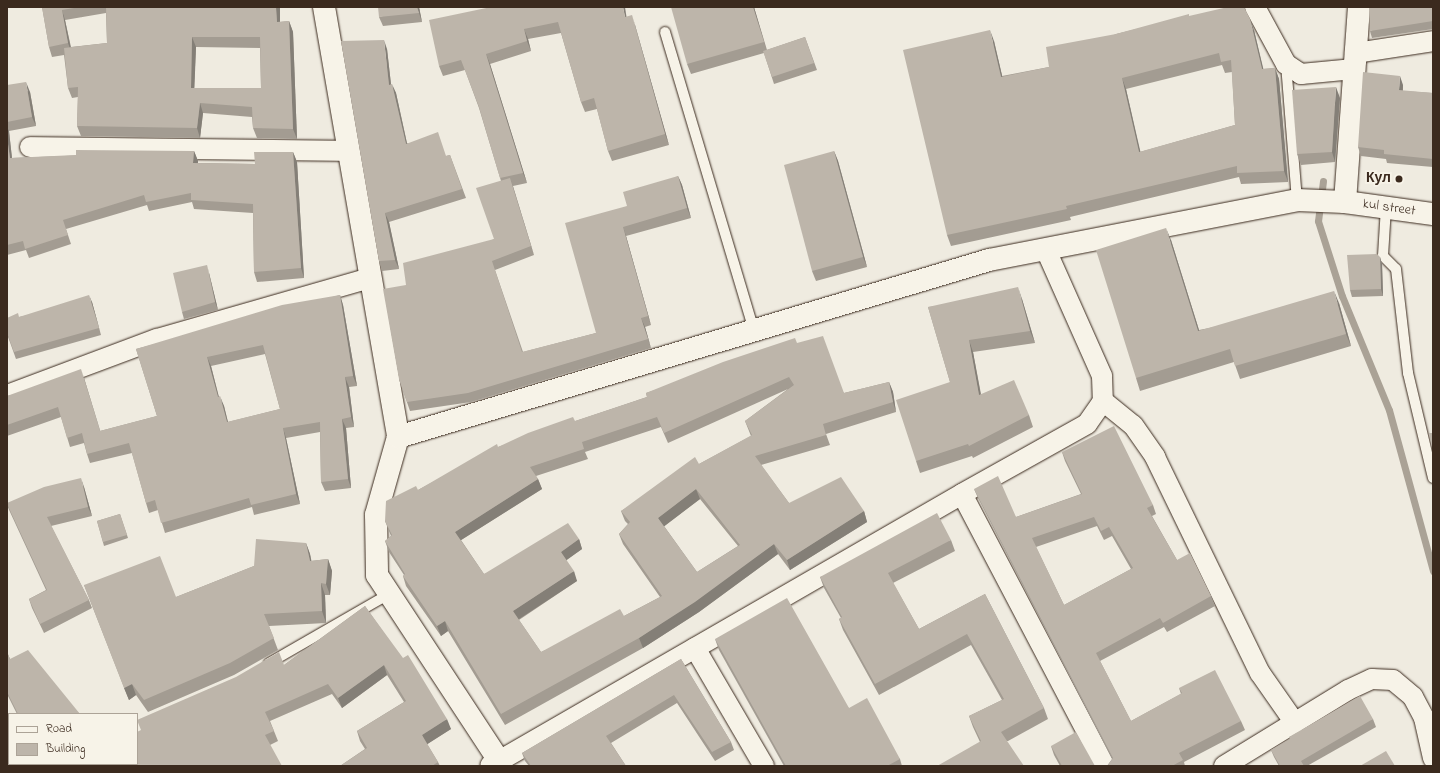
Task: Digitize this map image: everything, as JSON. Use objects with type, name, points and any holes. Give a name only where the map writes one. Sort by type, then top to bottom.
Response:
[{"type":"street","points":[[324,7],[398,438],[376,515],[377,575],[497,764],[962,494],[1087,424],[1104,402],[1102,376],[1046,250]]},
{"type":"street","points":[[1255,7],[1286,64],[1301,74],[1433,41]]},
{"type":"street","points":[[1346,202],[1359,7]]},
{"type":"street","points":[[30,148],[348,151]]},
{"type":"street","name":"kul street","points":[[398,438],[989,260],[1297,200],[1346,202],[1433,214]]},
{"type":"street","points":[[7,395],[157,339],[370,278]]},
{"type":"street","points":[[1104,402],[1133,425],[1155,457],[1260,673],[1295,723]]},
{"type":"street","points":[[962,494],[1105,766]]},
{"type":"street","points":[[695,648],[764,766]]},
{"type":"street","points":[[1224,766],[1348,690],[1372,679],[1393,680],[1413,697],[1428,718],[1433,758]]},
{"type":"lane","points":[[665,32],[754,331]]},
{"type":"lane","points":[[1286,64],[1297,200]]},
{"type":"lane","points":[[1386,207],[1383,256],[1396,269],[1408,373],[1433,478]]},
{"type":"lane","points":[[258,670],[389,594]]},
{"type":"building","points":[[42,7],[80,7],[62,10],[68,43],[49,47]]},
{"type":"building","points":[[106,7],[276,7],[277,22],[289,21],[293,129],[253,128],[252,107],[200,103],[197,128],[77,126],[78,87],[68,88],[64,48],[107,43]],"holes":[[[192,37],[260,37],[261,88],[191,88]]]},
{"type":"building","points":[[378,7],[417,7],[419,13],[379,17]]},
{"type":"building","points":[[491,7],[623,7],[625,17],[632,15],[665,134],[608,151],[594,98],[581,102],[558,22],[524,29],[527,41],[486,54],[523,173],[500,178],[479,107],[461,60],[439,66],[429,20]]},
{"type":"building","points":[[671,7],[753,7],[764,42],[687,64]]},
{"type":"building","points":[[1228,7],[1244,7],[1250,19],[1262,69],[1275,68],[1284,171],[1237,173],[1237,166],[1066,206],[1067,209],[947,235],[903,50],[990,30],[1001,77],[1049,67],[1046,47],[1116,34],[1189,14],[1189,16]],"holes":[[[1219,53],[1221,62],[1231,60],[1235,125],[1139,152],[1122,78]]]},
{"type":"building","points":[[1369,7],[1433,7],[1433,21],[1370,31]]},
{"type":"building","points":[[805,37],[814,63],[772,77],[763,51]]},
{"type":"building","points":[[384,40],[389,85],[392,84],[406,144],[438,132],[446,156],[450,155],[462,189],[385,213],[395,260],[379,261],[341,41]]},
{"type":"building","points":[[1363,72],[1400,76],[1399,90],[1433,93],[1433,159],[1384,154],[1384,150],[1358,147]]},
{"type":"building","points":[[26,82],[32,117],[7,122],[7,85]]},
{"type":"building","points":[[1336,87],[1332,152],[1297,154],[1292,90]]},
{"type":"building","points":[[7,137],[10,158],[76,155],[76,150],[194,151],[193,163],[255,164],[254,152],[293,152],[301,268],[254,272],[253,204],[191,200],[191,193],[146,202],[144,195],[63,220],[68,235],[25,249],[23,241],[7,245]]},
{"type":"building","points":[[834,151],[863,257],[812,271],[784,165]]},
{"type":"building","points":[[678,176],[687,208],[623,227],[648,316],[641,318],[648,339],[468,393],[407,402],[399,379],[383,289],[406,285],[403,263],[494,239],[476,188],[510,178],[531,246],[492,261],[522,352],[596,333],[565,223],[627,206],[623,192]]},
{"type":"building","points":[[1166,228],[1198,331],[1334,291],[1346,334],[1235,366],[1230,349],[1136,378],[1096,250]]},
{"type":"building","points":[[1377,254],[1380,257],[1381,289],[1350,290],[1347,255]]},
{"type":"building","points":[[207,265],[215,302],[182,312],[173,273]]},
{"type":"building","points":[[1018,287],[1030,331],[969,340],[979,395],[1014,380],[1029,415],[969,446],[968,444],[916,461],[896,400],[950,382],[928,307]]},
{"type":"building","points":[[89,295],[99,328],[14,352],[7,333],[7,318],[18,313],[19,317]]},
{"type":"building","points":[[340,295],[353,376],[345,377],[351,417],[342,419],[348,479],[321,482],[320,422],[283,428],[296,494],[251,505],[249,498],[161,523],[155,500],[146,503],[129,443],[87,454],[82,433],[67,438],[58,407],[7,425],[7,396],[81,369],[100,431],[157,416],[136,349],[282,305]],"holes":[[[263,345],[280,409],[227,422],[220,396],[218,397],[207,357]]]},
{"type":"building","points":[[823,336],[844,393],[889,382],[893,402],[823,424],[826,435],[755,456],[789,503],[841,477],[864,511],[787,560],[774,544],[695,602],[639,638],[501,714],[445,621],[437,626],[403,576],[405,574],[385,541],[392,535],[385,521],[386,501],[416,486],[418,490],[497,444],[498,447],[528,433],[573,417],[575,421],[647,397],[646,393],[723,362],[795,338],[797,343]],"holes":[[[789,377],[794,385],[745,421],[752,435],[699,464],[695,457],[621,511],[630,522],[619,534],[662,596],[624,616],[620,609],[541,652],[513,611],[574,571],[561,552],[579,539],[568,523],[484,574],[455,532],[538,479],[530,467],[584,449],[582,442],[657,417],[664,433]],[[696,489],[740,545],[697,572],[658,518]]]},
{"type":"building","points":[[1114,426],[1153,505],[1147,508],[1177,560],[1190,553],[1211,596],[1163,623],[1160,618],[1096,653],[1131,721],[1182,693],[1179,688],[1215,670],[1241,721],[1179,753],[1183,760],[1172,766],[1107,766],[1113,758],[974,489],[998,476],[1016,517],[1082,494],[1062,452]],"holes":[[[1094,517],[1101,531],[1109,527],[1133,568],[1064,605],[1032,538]]]},
{"type":"building","points":[[1429,433],[1433,433],[1433,451]]},
{"type":"building","points":[[81,478],[88,507],[47,517],[89,600],[40,624],[29,599],[47,590],[7,503],[44,487]]},
{"type":"building","points":[[937,513],[951,540],[888,573],[919,629],[985,594],[1044,708],[1001,732],[1024,766],[937,766],[981,741],[969,716],[1004,699],[967,634],[875,684],[839,619],[842,617],[820,577]]},
{"type":"building","points":[[120,514],[127,535],[103,542],[97,521]]},
{"type":"building","points":[[256,539],[306,543],[310,561],[328,559],[326,584],[321,583],[322,611],[264,614],[274,638],[230,663],[144,700],[132,684],[124,688],[84,585],[160,556],[176,597],[254,566]]},
{"type":"building","points":[[787,598],[849,708],[867,698],[900,759],[887,766],[786,766],[715,639]]},
{"type":"building","points":[[365,606],[403,658],[408,655],[447,719],[422,735],[438,762],[432,766],[340,766],[367,748],[357,731],[406,701],[384,665],[338,698],[328,684],[265,712],[274,731],[265,735],[282,766],[66,766],[138,765],[138,732],[141,730],[138,720],[236,677],[279,652],[284,665]]},
{"type":"building","points":[[28,650],[79,713],[18,713],[7,692],[7,652],[10,659]]},
{"type":"building","points":[[681,659],[731,742],[712,752],[674,695],[606,736],[626,766],[531,766],[522,753]]},
{"type":"building","points":[[1360,696],[1373,719],[1301,761],[1304,766],[1280,766],[1271,750],[1290,739],[1289,737]]},
{"type":"building","points":[[8,728],[7,757],[7,729]]},
{"type":"building","points":[[1076,732],[1095,766],[1062,766],[1051,746]]},
{"type":"building","points":[[1386,751],[1395,766],[1360,766]]},
{"type":"waterway","points":[[1323,181],[1318,221],[1342,296],[1389,410],[1433,571]]},
{"type":"place","name":"Кул","points":[[1399,179]]}]
